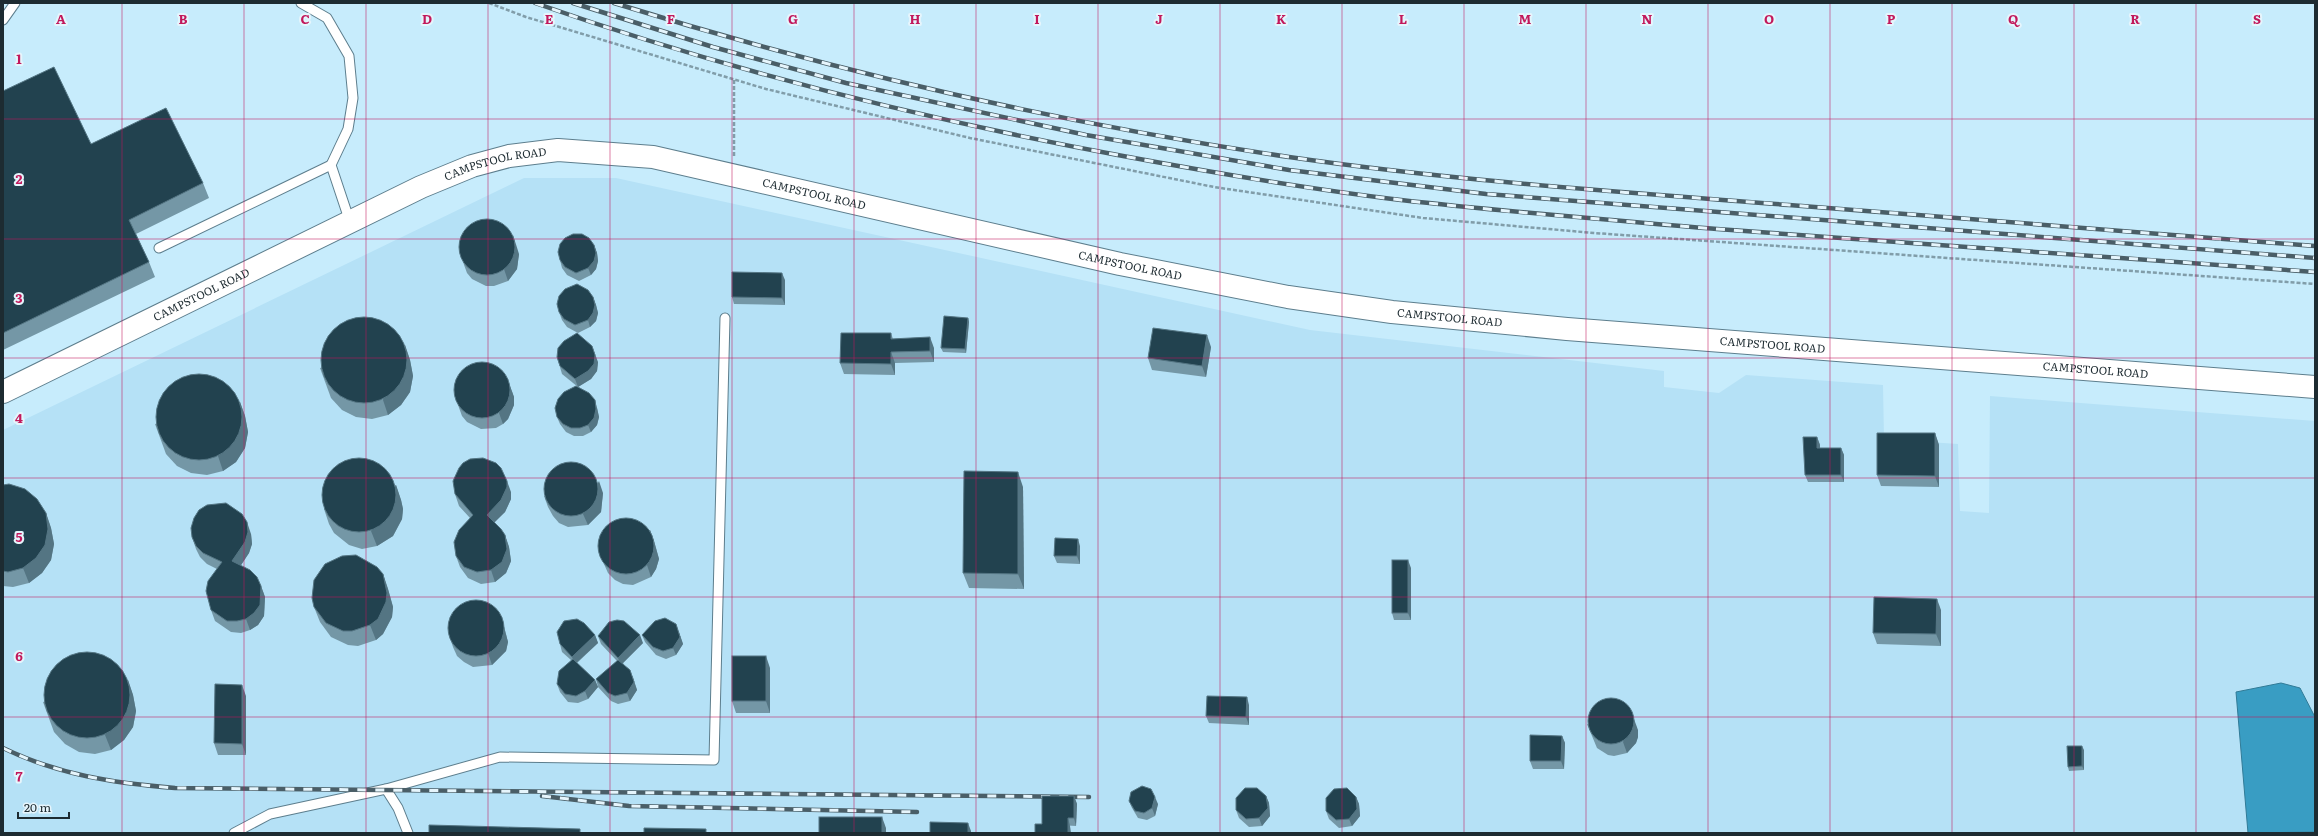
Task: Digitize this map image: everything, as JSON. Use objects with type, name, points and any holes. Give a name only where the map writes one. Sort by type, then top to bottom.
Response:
[{"type":"main road","name":"CAMPSTOOL ROAD","points":[[3,392],[421,187],[472,166],[509,156],[558,150],[653,157],[1120,264],[1288,297],[1392,312],[1567,329],[2315,387]]},
{"type":"lane","points":[[159,248],[331,165],[348,129],[352,106],[349,56],[327,18],[301,3]]},
{"type":"lane","points":[[3,20],[14,4]]},
{"type":"lane","points":[[331,165],[350,222]]},
{"type":"lane","points":[[234,833],[270,814],[386,789],[500,757],[714,760],[725,318]]},
{"type":"lane","points":[[386,789],[398,808],[408,833]]},
{"type":"path","points":[[489,3],[526,17],[766,89],[993,143],[1214,187],[1423,218],[1601,234],[2315,284]]},
{"type":"path","points":[[734,79],[734,175]]},
{"type":"shaded area","points":[[524,178],[616,178],[1310,330],[1664,371],[1664,387],[1719,393],[1746,375],[1883,385],[1884,439],[1958,444],[1960,511],[1989,513],[1990,396],[2315,421],[2315,833],[3,833],[3,430]]},
{"type":"water","points":[[2281,683],[2300,688],[2315,717],[2315,832],[2248,833],[2236,692]]},
{"type":"building","points":[[54,67],[91,144],[166,108],[203,183],[129,220],[149,262],[3,333],[3,91]]},
{"type":"building","points":[[487,219],[498,221],[507,227],[513,236],[515,247],[513,258],[507,267],[498,273],[487,275],[476,273],[467,267],[461,258],[459,247],[461,236],[467,227],[476,221]]},
{"type":"building","points":[[573,234],[582,234],[589,238],[594,245],[596,253],[594,261],[588,268],[576,273],[565,267],[560,260],[558,252],[560,244],[565,238]]},
{"type":"building","points":[[732,272],[782,273],[782,298],[732,297]]},
{"type":"building","points":[[577,284],[588,290],[593,297],[595,305],[593,313],[588,320],[575,325],[564,319],[559,312],[557,304],[559,296],[565,289]]},
{"type":"building","points":[[944,316],[968,318],[965,349],[941,348]]},
{"type":"building","points":[[356,317],[372,317],[381,320],[395,329],[404,343],[407,352],[407,368],[404,377],[395,391],[381,400],[372,403],[356,403],[340,396],[333,391],[328,384],[321,368],[321,352],[328,336],[333,329],[340,324]]},
{"type":"building","points":[[1153,328],[1207,335],[1202,366],[1148,358]]},
{"type":"building","points":[[577,333],[592,346],[595,355],[594,364],[588,371],[575,379],[560,366],[557,357],[558,348],[564,341]]},
{"type":"building","points":[[841,333],[891,333],[891,339],[930,337],[930,351],[891,352],[891,364],[840,363]]},
{"type":"building","points":[[482,362],[493,364],[502,370],[508,379],[510,390],[508,401],[502,410],[493,416],[482,418],[471,416],[462,410],[456,401],[454,390],[456,379],[462,370],[471,364]]},
{"type":"building","points":[[191,374],[207,374],[216,377],[230,386],[239,400],[242,409],[242,425],[239,434],[230,448],[216,457],[207,460],[191,460],[175,453],[168,448],[163,441],[156,425],[156,409],[163,393],[168,386],[175,381]]},
{"type":"building","points":[[576,386],[589,393],[595,400],[596,409],[594,418],[588,425],[580,428],[571,428],[563,424],[557,417],[555,408],[558,399],[564,392]]},
{"type":"building","points":[[1877,433],[1935,433],[1935,476],[1877,475]]},
{"type":"building","points":[[1803,437],[1817,437],[1817,448],[1841,448],[1841,475],[1805,475]]},
{"type":"building","points":[[352,458],[366,458],[380,464],[390,474],[396,488],[394,509],[390,516],[380,526],[366,532],[352,532],[338,526],[328,516],[322,502],[322,488],[328,474],[338,464]]},
{"type":"building","points":[[483,458],[496,463],[501,468],[507,481],[507,487],[501,500],[487,515],[505,535],[507,549],[502,562],[491,570],[477,572],[464,567],[456,556],[454,542],[459,530],[473,515],[455,494],[453,481],[463,463],[470,459]]},
{"type":"building","points":[[566,462],[576,462],[586,466],[594,474],[598,484],[598,494],[594,504],[586,512],[576,516],[566,516],[556,512],[548,504],[544,494],[544,484],[548,474],[556,466]]},
{"type":"building","points":[[964,471],[1018,472],[1018,574],[963,573]]},
{"type":"building","points":[[9,484],[25,489],[37,499],[46,513],[48,529],[45,545],[36,558],[23,568],[8,572],[3,571],[3,485]]},
{"type":"building","points":[[226,503],[242,514],[247,522],[248,532],[245,542],[232,561],[250,570],[257,577],[261,586],[260,605],[254,613],[246,619],[237,621],[227,621],[211,610],[206,591],[208,581],[222,562],[203,553],[196,546],[192,537],[191,528],[194,518],[199,510],[207,505]]},
{"type":"building","points":[[626,518],[637,520],[646,526],[652,535],[654,546],[652,557],[646,566],[637,572],[626,574],[615,572],[606,566],[600,557],[598,546],[600,535],[606,526],[615,520]]},
{"type":"building","points":[[1055,538],[1078,539],[1077,556],[1054,556]]},
{"type":"building","points":[[356,555],[377,567],[383,574],[387,593],[386,602],[378,619],[370,625],[352,631],[343,631],[326,623],[314,607],[312,598],[314,580],[325,564],[342,556]]},
{"type":"building","points":[[1392,560],[1408,560],[1408,613],[1392,613]]},
{"type":"building","points":[[1874,597],[1937,599],[1936,634],[1873,633]]},
{"type":"building","points":[[476,600],[491,605],[499,613],[504,628],[499,643],[491,651],[476,656],[461,651],[453,643],[448,628],[453,613],[461,605]]},
{"type":"building","points":[[665,618],[676,624],[680,637],[673,648],[663,651],[653,647],[642,635],[655,621]]},
{"type":"building","points":[[577,619],[584,623],[595,635],[572,657],[560,644],[557,632],[564,621]]},
{"type":"building","points":[[617,620],[624,621],[640,635],[618,658],[598,636],[609,622]]},
{"type":"building","points":[[79,652],[95,652],[104,655],[118,664],[127,678],[130,687],[130,703],[127,712],[118,726],[104,735],[95,738],[79,738],[63,731],[56,726],[51,719],[44,703],[44,687],[51,671],[56,664],[63,659]]},
{"type":"building","points":[[732,656],[766,656],[766,701],[732,701]]},
{"type":"building","points":[[573,659],[595,680],[585,691],[576,696],[565,694],[557,684],[559,671]]},
{"type":"building","points":[[618,660],[630,670],[634,682],[627,693],[615,696],[608,693],[596,679]]},
{"type":"building","points":[[215,684],[242,685],[242,744],[214,743]]},
{"type":"building","points":[[1207,696],[1247,697],[1246,717],[1206,716]]},
{"type":"building","points":[[1607,698],[1615,698],[1624,702],[1630,708],[1634,721],[1630,734],[1624,740],[1615,744],[1607,744],[1598,740],[1592,734],[1588,725],[1588,717],[1592,708],[1598,702]]},
{"type":"building","points":[[1530,735],[1562,736],[1561,761],[1530,761]]},
{"type":"building","points":[[2067,746],[2082,746],[2082,766],[2068,767]]},
{"type":"building","points":[[1142,786],[1151,789],[1155,797],[1152,808],[1144,813],[1135,811],[1129,801],[1131,792]]},
{"type":"building","points":[[1245,788],[1257,788],[1266,796],[1268,808],[1259,818],[1246,819],[1236,810],[1236,798]]},
{"type":"building","points":[[1347,788],[1356,797],[1357,809],[1349,819],[1336,820],[1326,811],[1326,798],[1334,789]]},
{"type":"building","points":[[1042,796],[1074,796],[1074,818],[1068,818],[1068,833],[1035,833],[1035,824],[1042,824]]},
{"type":"building","points":[[819,817],[882,817],[882,833],[819,833]]},
{"type":"building","points":[[930,822],[968,823],[968,833],[930,833]]},
{"type":"building","points":[[429,825],[580,829],[580,833],[429,833]]},
{"type":"building","points":[[644,828],[706,829],[706,833],[644,833]]},
{"type":"railway","points":[[535,3],[679,50],[826,91],[899,109],[1048,142],[1296,186],[1401,200],[1717,229],[2315,272]]},
{"type":"railway","points":[[573,3],[713,47],[846,83],[1086,135],[1289,170],[1486,194],[2315,258]]},
{"type":"railway","points":[[614,3],[780,51],[948,93],[1033,112],[1118,128],[1289,157],[1414,173],[1539,185],[2315,246]]},
{"type":"railway","points":[[3,748],[45,765],[87,776],[175,788],[1089,797]]},
{"type":"railway","points":[[542,796],[629,806],[917,812]]}]
